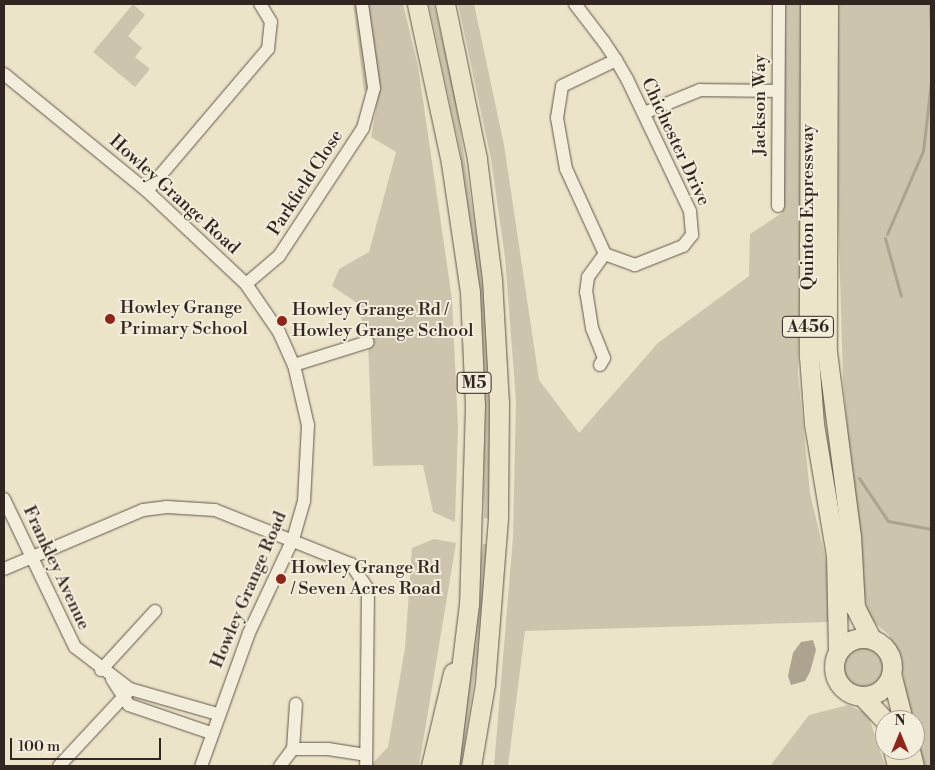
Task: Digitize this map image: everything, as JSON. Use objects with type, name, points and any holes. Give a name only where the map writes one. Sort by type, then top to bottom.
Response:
[{"type":"highway","name":"M5","points":[[417,4],[451,163],[470,292],[475,405],[469,604],[449,766]]},
{"type":"highway","name":"M5","points":[[445,4],[477,159],[496,355],[498,518],[485,684],[470,766]]},
{"type":"highway","name":"Quinton Expressway","points":[[810,4],[809,356],[814,424],[836,555],[838,648]]},
{"type":"highway","name":"Quinton Expressway","points":[[828,4],[827,352],[851,536],[854,607],[871,638]]},
{"type":"highway","points":[[431,766],[469,604]]},
{"type":"highway","points":[[892,677],[877,693],[863,697],[850,694],[836,680],[833,667],[838,648],[858,638],[871,638],[890,654],[892,677],[900,710]]},
{"type":"highway","points":[[482,766],[485,684]]},
{"type":"highway","points":[[863,697],[875,710]]},
{"type":"street","points":[[147,191],[268,49],[271,22],[260,4]]},
{"type":"street","name":"Parkfield Close","points":[[246,284],[280,256],[330,183],[363,128],[374,88],[362,4]]},
{"type":"street","name":"Chichester Drive","points":[[575,4],[616,60],[644,113],[690,211],[692,235],[683,246],[635,265],[605,254]]},
{"type":"street","name":"Jackson Way","points":[[778,4],[778,206]]},
{"type":"street","points":[[600,365],[604,358],[592,328],[586,292],[588,277],[605,254],[566,169],[558,96],[571,80],[616,60]]},
{"type":"street","name":"Howley Grange Road","points":[[4,74],[147,191],[246,284],[279,332],[294,365],[308,426],[308,466],[293,539],[218,714],[201,766]]},
{"type":"street","points":[[644,113],[700,90],[777,91]]},
{"type":"street","points":[[294,365],[368,342]]},
{"type":"street","name":"Frankley Avenue","points":[[4,499],[64,632],[126,694],[211,733]]},
{"type":"street","points":[[4,568],[143,510],[167,507],[215,510],[293,539],[352,564],[366,580],[366,761],[328,748],[293,749]]},
{"type":"street","points":[[101,670],[155,610]]},
{"type":"street","points":[[59,766],[126,694]]},
{"type":"street","name":"Frankley Avenue","points":[[126,694],[218,714]]},
{"type":"street","points":[[280,766],[293,749],[296,704]]},
{"type":"shaded area","points":[[133,4],[145,15],[128,36],[142,48],[135,57],[150,69],[135,87],[93,52]]},
{"type":"shaded area","points":[[353,4],[403,4],[418,66],[452,299],[458,428],[455,522],[433,512],[423,465],[373,466],[368,342],[357,303],[332,286],[339,269],[369,252],[396,152],[371,137],[380,87],[364,91]]},
{"type":"shaded area","points":[[429,4],[434,4],[454,90],[483,278],[491,413],[490,519],[484,518],[483,353],[473,239],[460,150]]},
{"type":"shaded area","points":[[458,4],[474,4],[504,145],[539,380],[579,433],[658,343],[749,276],[750,234],[782,213],[786,4],[804,4],[798,373],[810,493],[829,573],[829,622],[525,631],[508,766],[494,766],[513,537],[516,400],[505,258],[491,159]]},
{"type":"shaded area","points":[[839,4],[931,4],[931,766],[917,766],[917,760],[925,760],[925,710],[908,710],[900,656],[889,635],[869,618],[861,577],[843,381],[837,171]]},
{"type":"shaded area","points":[[434,539],[456,543],[419,766],[370,766],[388,747],[405,648],[412,548]]},
{"type":"shaded area","points":[[483,544],[489,544],[484,611],[462,766],[457,766]]},
{"type":"shaded area","points":[[813,640],[816,650],[810,672],[805,681],[791,685],[788,676],[793,653],[801,642]]},
{"type":"shaded area","points":[[863,647],[877,653],[883,667],[877,681],[863,687],[849,681],[843,667],[849,653]]},
{"type":"shaded area","points":[[848,705],[868,714],[875,735],[875,760],[883,760],[885,766],[770,766],[809,715]]},
{"type":"waterway","points":[[930,4],[931,28]]},
{"type":"waterway","points":[[887,234],[923,151],[931,82]]},
{"type":"waterway","points":[[885,238],[901,296]]},
{"type":"waterway","points":[[859,478],[888,521],[931,529]]},
{"type":"place","name":"Howley Grange Primary School","points":[[110,319]]},
{"type":"place","name":"Howley Grange Rd / Howley Grange School","points":[[282,321]]},
{"type":"place","name":"Howley Grange Rd / Seven Acres Road","points":[[281,579]]}]
